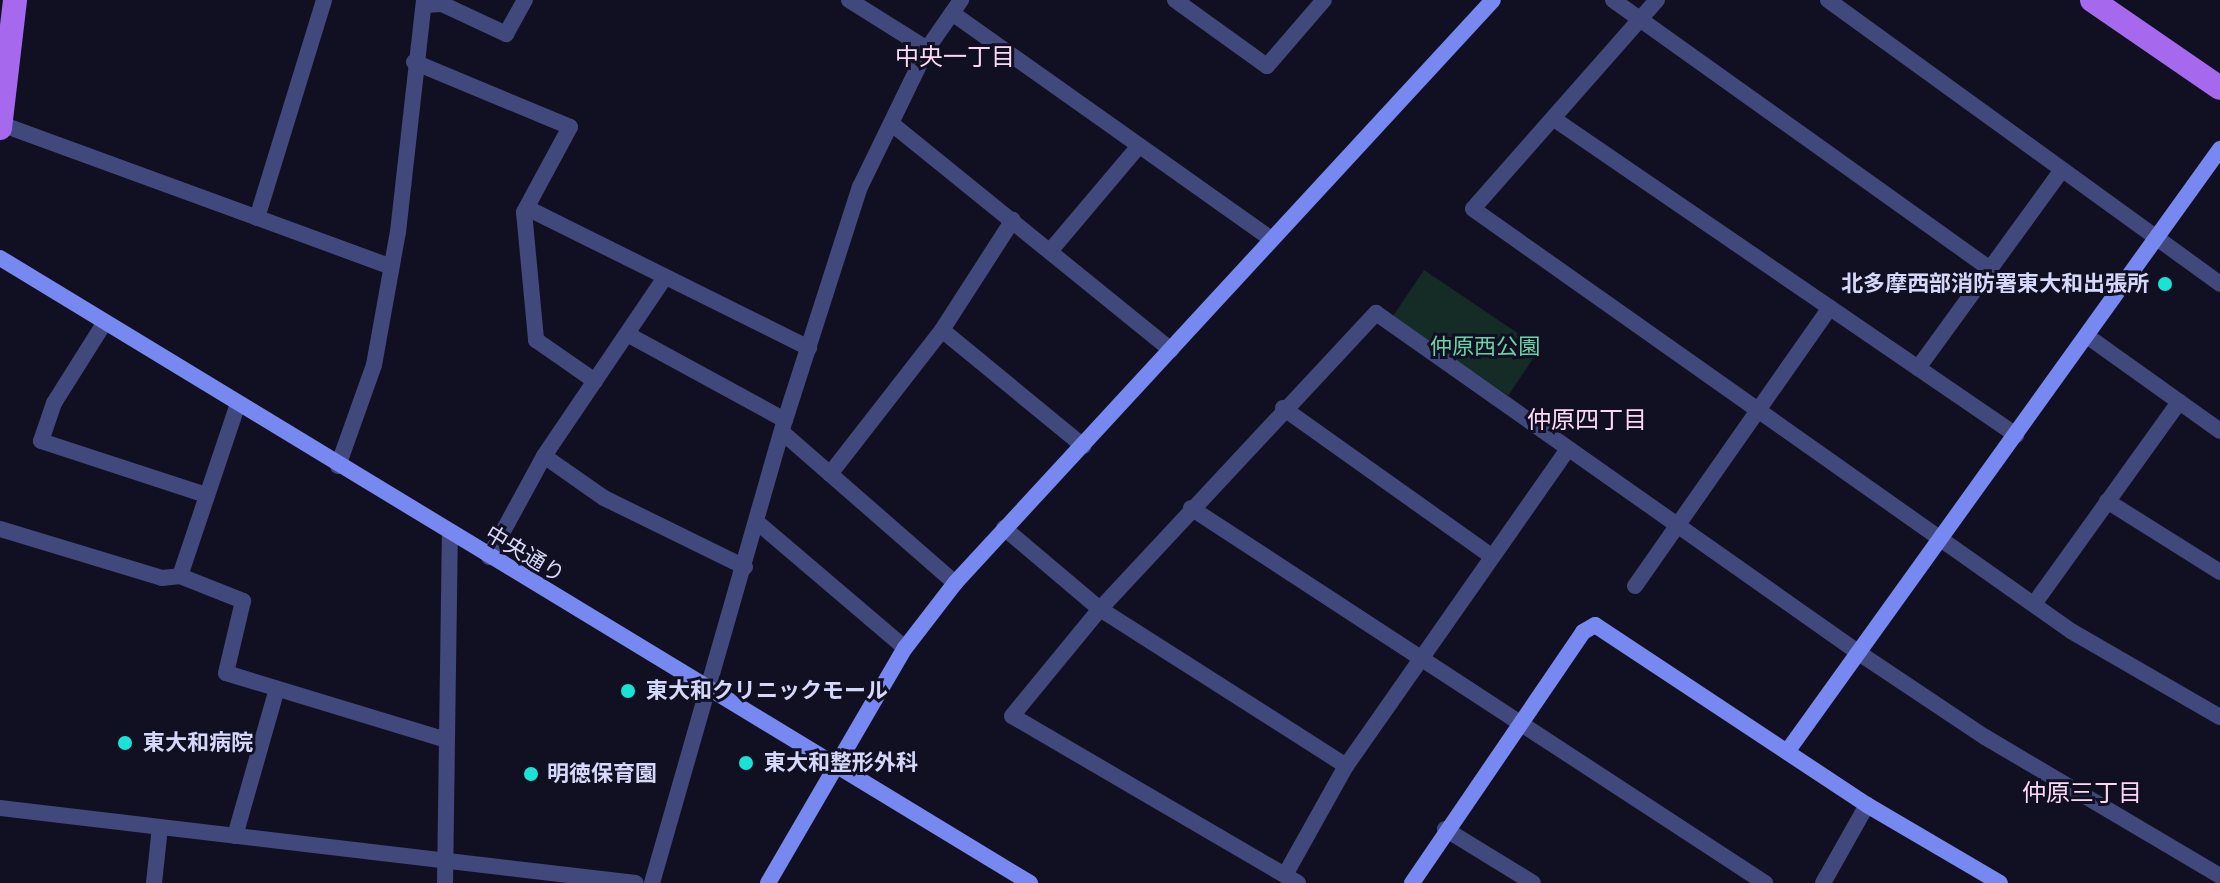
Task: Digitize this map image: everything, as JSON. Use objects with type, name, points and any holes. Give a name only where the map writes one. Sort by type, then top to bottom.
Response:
[{"type":"main road","points":[[0,126],[15,0]]},
{"type":"main road","points":[[2092,0],[2220,88]]},
{"type":"street","points":[[257,218],[324,0]]},
{"type":"street","points":[[338,466],[374,365],[391,267],[414,62],[424,3],[442,4],[506,34],[525,0]]},
{"type":"street","points":[[849,0],[927,49]]},
{"type":"street","points":[[1175,0],[1267,66],[1324,0]]},
{"type":"street","points":[[768,883],[905,648],[955,583],[1493,0]]},
{"type":"street","points":[[1613,0],[1990,269]]},
{"type":"street","points":[[1657,0],[1473,209],[2034,604],[2220,717]]},
{"type":"street","points":[[1828,0],[2220,284]]},
{"type":"street","points":[[652,883],[710,691],[784,426],[860,187],[927,49],[957,7],[1138,147],[1271,239]]},
{"type":"street","points":[[414,62],[570,127],[527,208],[536,340],[595,381]]},
{"type":"street","points":[[1554,119],[2016,435]]},
{"type":"street","points":[[892,124],[1171,350]]},
{"type":"street","points":[[0,126],[391,267]]},
{"type":"street","points":[[1051,250],[1138,147]]},
{"type":"street","points":[[1789,749],[2220,149]]},
{"type":"street","points":[[1918,368],[2062,170]]},
{"type":"street","points":[[527,208],[809,348]]},
{"type":"street","points":[[830,474],[942,330],[1013,220]]},
{"type":"street","name":"中央通り","points":[[0,258],[450,534],[1030,883]]},
{"type":"street","points":[[489,557],[544,456],[665,277]]},
{"type":"street","points":[[1635,586],[1830,308]]},
{"type":"street","points":[[1568,449],[1421,654],[1346,766],[1292,879],[1012,716],[1100,609],[1191,508],[1376,313],[1859,653],[1985,737],[2220,876]]},
{"type":"street","points":[[105,322],[54,403],[41,441],[206,495]]},
{"type":"street","points":[[942,330],[1083,446]]},
{"type":"street","points":[[627,334],[784,426],[830,474],[955,583]]},
{"type":"street","points":[[2087,336],[2220,431]]},
{"type":"street","points":[[2034,604],[2179,402]]},
{"type":"street","points":[[180,576],[238,404]]},
{"type":"street","points":[[1283,408],[1491,556]]},
{"type":"street","points":[[544,456],[604,498],[745,567]]},
{"type":"street","points":[[2107,501],[2220,572]]},
{"type":"street","points":[[1191,508],[1421,654],[1765,883]]},
{"type":"street","points":[[757,522],[905,648]]},
{"type":"street","points":[[1004,528],[1100,609],[1346,766]]},
{"type":"street","points":[[0,529],[162,578],[180,576],[243,601],[226,673],[446,740]]},
{"type":"street","points":[[445,883],[450,534]]},
{"type":"street","points":[[1412,883],[1445,829],[1519,722],[1583,632],[1595,625],[1789,749],[1867,805],[2000,883]]},
{"type":"street","points":[[235,836],[277,689]]},
{"type":"street","points":[[1823,883],[1867,805]]},
{"type":"street","points":[[0,808],[636,883]]},
{"type":"street","points":[[154,883],[160,827]]},
{"type":"street","points":[[1445,829],[1533,883]]},
{"type":"green space","name":"仲原西公園","points":[[1424,270],[1540,348],[1508,396],[1392,317]]},
{"type":"place","name":"北多摩西部消防署東大和出張所","points":[[2165,284]]},
{"type":"place","name":"東大和クリニックモール","points":[[628,691]]},
{"type":"place","name":"東大和病院","points":[[125,743]]},
{"type":"place","name":"東大和整形外科","points":[[746,763]]},
{"type":"place","name":"明徳保育園","points":[[531,774]]},
{"type":"district","name":"中央一丁目","points":[[955,57]]},
{"type":"district","name":"仲原四丁目","points":[[1587,420]]},
{"type":"district","name":"仲原三丁目","points":[[2082,793]]}]
